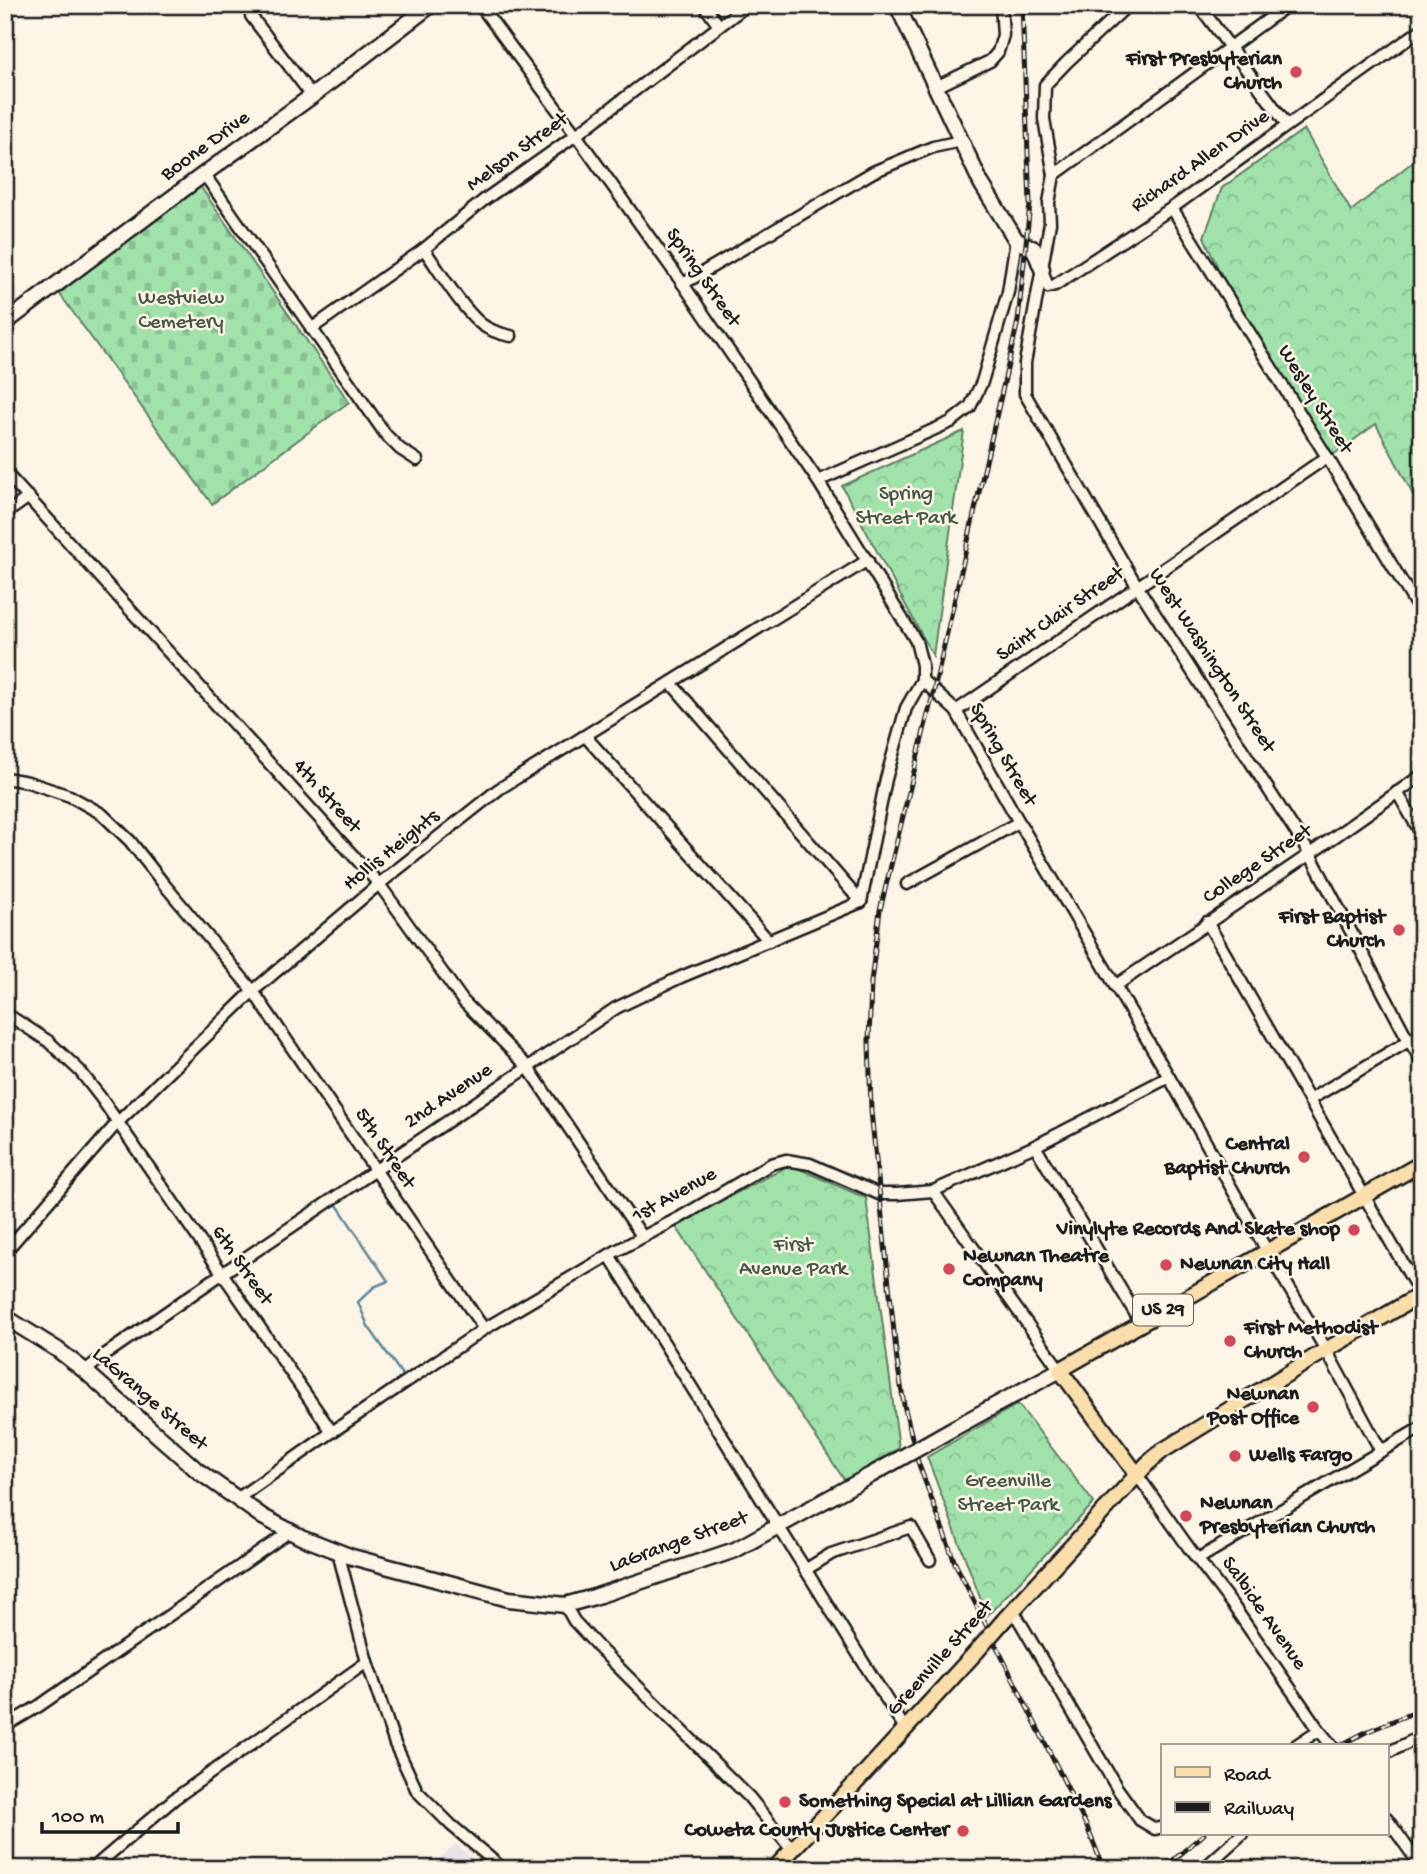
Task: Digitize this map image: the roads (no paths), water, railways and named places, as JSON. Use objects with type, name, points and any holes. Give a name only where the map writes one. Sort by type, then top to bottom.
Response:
[{"type":"main road","name":"US 29","points":[[1366,1196],[1422,1163]]},
{"type":"main road","name":"LaGrange Street","points":[[1060,1370],[1366,1196]]},
{"type":"main road","points":[[1127,1461],[1138,1461],[1162,1451],[1421,1295]]},
{"type":"main road","name":"Salbide Avenue","points":[[1060,1370],[1138,1476]]},
{"type":"main road","name":"Greenville Street","points":[[774,1869],[1147,1464],[1162,1451]]},
{"type":"street","name":"Boone Drive","points":[[5,323],[312,96],[412,10],[431,5]]},
{"type":"street","name":"Spring Street","points":[[480,5],[682,284],[818,481],[868,560],[916,641],[922,665],[922,680],[956,711],[1326,1350],[1381,1451]]},
{"type":"street","points":[[704,5],[719,26]]},
{"type":"street","name":"Melson Street","points":[[311,329],[424,249],[484,200],[576,135],[747,5]]},
{"type":"street","points":[[936,87],[990,61],[998,52],[1003,34],[1001,5]]},
{"type":"street","name":"West Washington Street","points":[[1128,5],[1045,85],[1044,119],[1054,175],[1049,203],[1050,223],[1026,363],[1025,394],[1137,586],[1310,854],[1422,1062]]},
{"type":"street","points":[[1199,5],[1287,125]]},
{"type":"street","points":[[1054,175],[1288,5]]},
{"type":"street","points":[[900,7],[981,183],[1016,240],[1034,249],[1042,268]]},
{"type":"street","points":[[251,16],[312,96]]},
{"type":"street","name":"Richard Allen Drive","points":[[1042,268],[1048,287],[1055,285],[1172,208],[1422,29]]},
{"type":"street","points":[[682,284],[873,172],[933,147],[961,141]]},
{"type":"street","points":[[204,174],[386,435],[416,460]]},
{"type":"street","name":"Wesley Street","points":[[1172,208],[1422,615]]},
{"type":"street","points":[[818,481],[951,422],[970,407],[982,382],[1008,292],[1016,240]]},
{"type":"street","points":[[424,249],[481,324],[494,332],[511,336]]},
{"type":"street","name":"Saint Clair Street","points":[[956,711],[1327,457]]},
{"type":"street","name":"4th Street","points":[[5,472],[379,884],[463,1001],[527,1066],[642,1236]]},
{"type":"street","points":[[5,514],[29,497]]},
{"type":"street","name":"Hollis Heights","points":[[5,1252],[117,1123],[253,991],[379,884],[499,789],[868,560]]},
{"type":"street","points":[[862,902],[886,779],[906,708],[922,680]]},
{"type":"street","points":[[671,683],[862,902]]},
{"type":"street","points":[[586,737],[769,941]]},
{"type":"street","name":"College Street","points":[[1115,986],[1422,775]]},
{"type":"street","name":"5th Street","points":[[5,778],[28,782],[70,796],[102,814],[130,841],[253,991],[484,1329]]},
{"type":"street","points":[[1396,792],[1422,835]]},
{"type":"street","points":[[907,884],[1019,822]]},
{"type":"street","name":"2nd Avenue","points":[[85,1371],[223,1273],[616,1008],[681,977],[862,902]]},
{"type":"street","points":[[1207,922],[1421,1295]]},
{"type":"street","name":"6th Street","points":[[5,1013],[48,1041],[80,1072],[101,1098],[332,1432]]},
{"type":"street","points":[[1309,1100],[1422,1033]]},
{"type":"street","name":"1st Avenue","points":[[237,1499],[484,1329],[771,1164],[786,1160],[810,1164],[879,1194],[933,1191],[1035,1146],[1169,1077]]},
{"type":"street","points":[[1035,1146],[1141,1323]]},
{"type":"street","points":[[933,1191],[1060,1370]]},
{"type":"street","points":[[609,1255],[905,1729]]},
{"type":"street","name":"LaGrange Street","points":[[5,1317],[48,1343],[85,1371],[198,1471],[289,1532],[342,1554],[509,1600],[565,1605],[735,1550],[1060,1370]]},
{"type":"street","points":[[1198,1559],[1422,1427]]},
{"type":"street","name":"Salbide Avenue","points":[[1138,1476],[1330,1744]]},
{"type":"street","points":[[805,1570],[831,1554],[911,1527],[930,1560]]},
{"type":"street","points":[[5,1726],[39,1706],[289,1532]]},
{"type":"street","points":[[342,1554],[340,1560],[367,1662],[395,1744],[417,1791],[451,1825],[503,1869]]},
{"type":"street","points":[[565,1605],[574,1620],[601,1650],[749,1797],[792,1850]]},
{"type":"street","points":[[1009,1615],[1117,1788],[1140,1820],[1155,1829],[1161,1827]]},
{"type":"street","points":[[92,1869],[174,1799],[367,1662]]},
{"type":"street","points":[[1299,1744],[1321,1734]]},
{"type":"street","points":[[1388,1753],[1422,1736]]},
{"type":"street","points":[[1388,1820],[1422,1868]]},
{"type":"street","points":[[1203,1869],[1240,1836]]},
{"type":"waterway","points":[[337,1205],[388,1281],[374,1287],[358,1302],[368,1326],[403,1376]]},
{"type":"railway","points":[[1022,5],[1030,204],[1018,321],[934,690],[880,910],[871,982],[871,1111],[897,1361],[904,1405],[918,1462],[955,1563],[1087,1827],[1104,1869]]},
{"type":"railway","points":[[1343,1744],[1422,1709]]},
{"type":"railway","points":[[1163,1869],[1202,1836]]},
{"type":"place","name":"First Presbyterian Church","points":[[1296,72]]},
{"type":"place","name":"First Baptist Church","points":[[1399,930]]},
{"type":"place","name":"Central Baptist Church","points":[[1304,1157]]},
{"type":"place","name":"Vinylyte Records And Skate shop","points":[[1354,1230]]},
{"type":"place","name":"Newnan City Hall","points":[[1166,1265]]},
{"type":"place","name":"Newnan Theatre Company","points":[[949,1269]]},
{"type":"place","name":"First Methodist Church","points":[[1230,1341]]},
{"type":"place","name":"Newnan Post Office","points":[[1313,1407]]},
{"type":"place","name":"Wells Fargo","points":[[1235,1456]]},
{"type":"place","name":"Newnan Presbyterian Church","points":[[1186,1516]]},
{"type":"place","name":"Something Special at Lillian Gardens","points":[[785,1802]]},
{"type":"place","name":"Coweta County Justice Center","points":[[963,1831]]},
{"type":"park label","name":"Westview Cemetery","points":[[181,311]]},
{"type":"park label","name":"Spring Street Park","points":[[906,507]]},
{"type":"park label","name":"First Avenue Park","points":[[793,1258]]},
{"type":"park label","name":"Greenville Street Park","points":[[1008,1494]]}]
